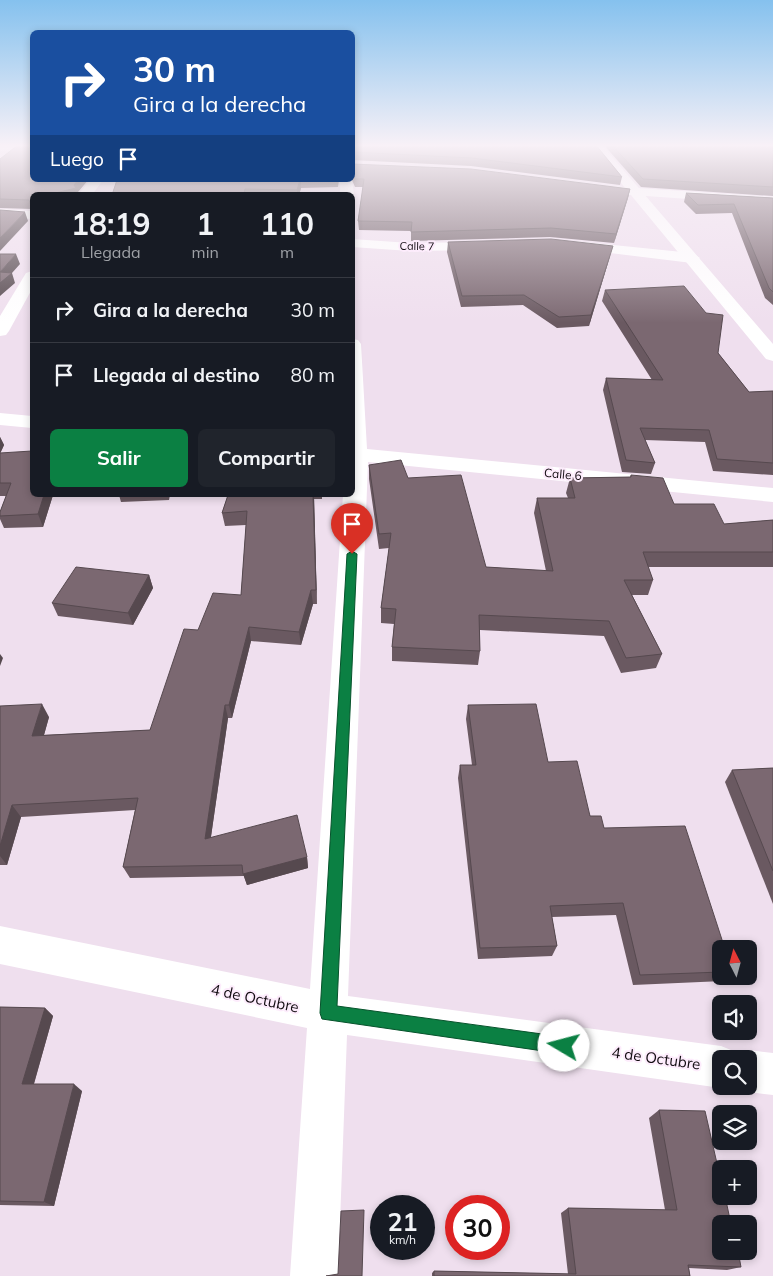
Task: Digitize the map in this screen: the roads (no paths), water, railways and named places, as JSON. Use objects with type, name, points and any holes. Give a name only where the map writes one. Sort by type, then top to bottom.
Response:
[{"type":"street","points":[[645,204],[769,346]]},
{"type":"street","points":[[0,213],[30,215]]},
{"type":"street","name":"Calle 7","points":[[355,243],[410,247],[499,246]]},
{"type":"street","points":[[558,244],[692,258]]},
{"type":"street","points":[[0,331],[30,279]]},
{"type":"street","points":[[0,419],[30,422]]},
{"type":"street","name":"Calle 6","points":[[355,454],[773,495]]},
{"type":"street","points":[[314,1276],[353,497]]},
{"type":"street","name":"4 de Octubre","points":[[0,945],[328,1013],[712,1066]]},
{"type":"street","points":[[757,1072],[773,1074]]}]
